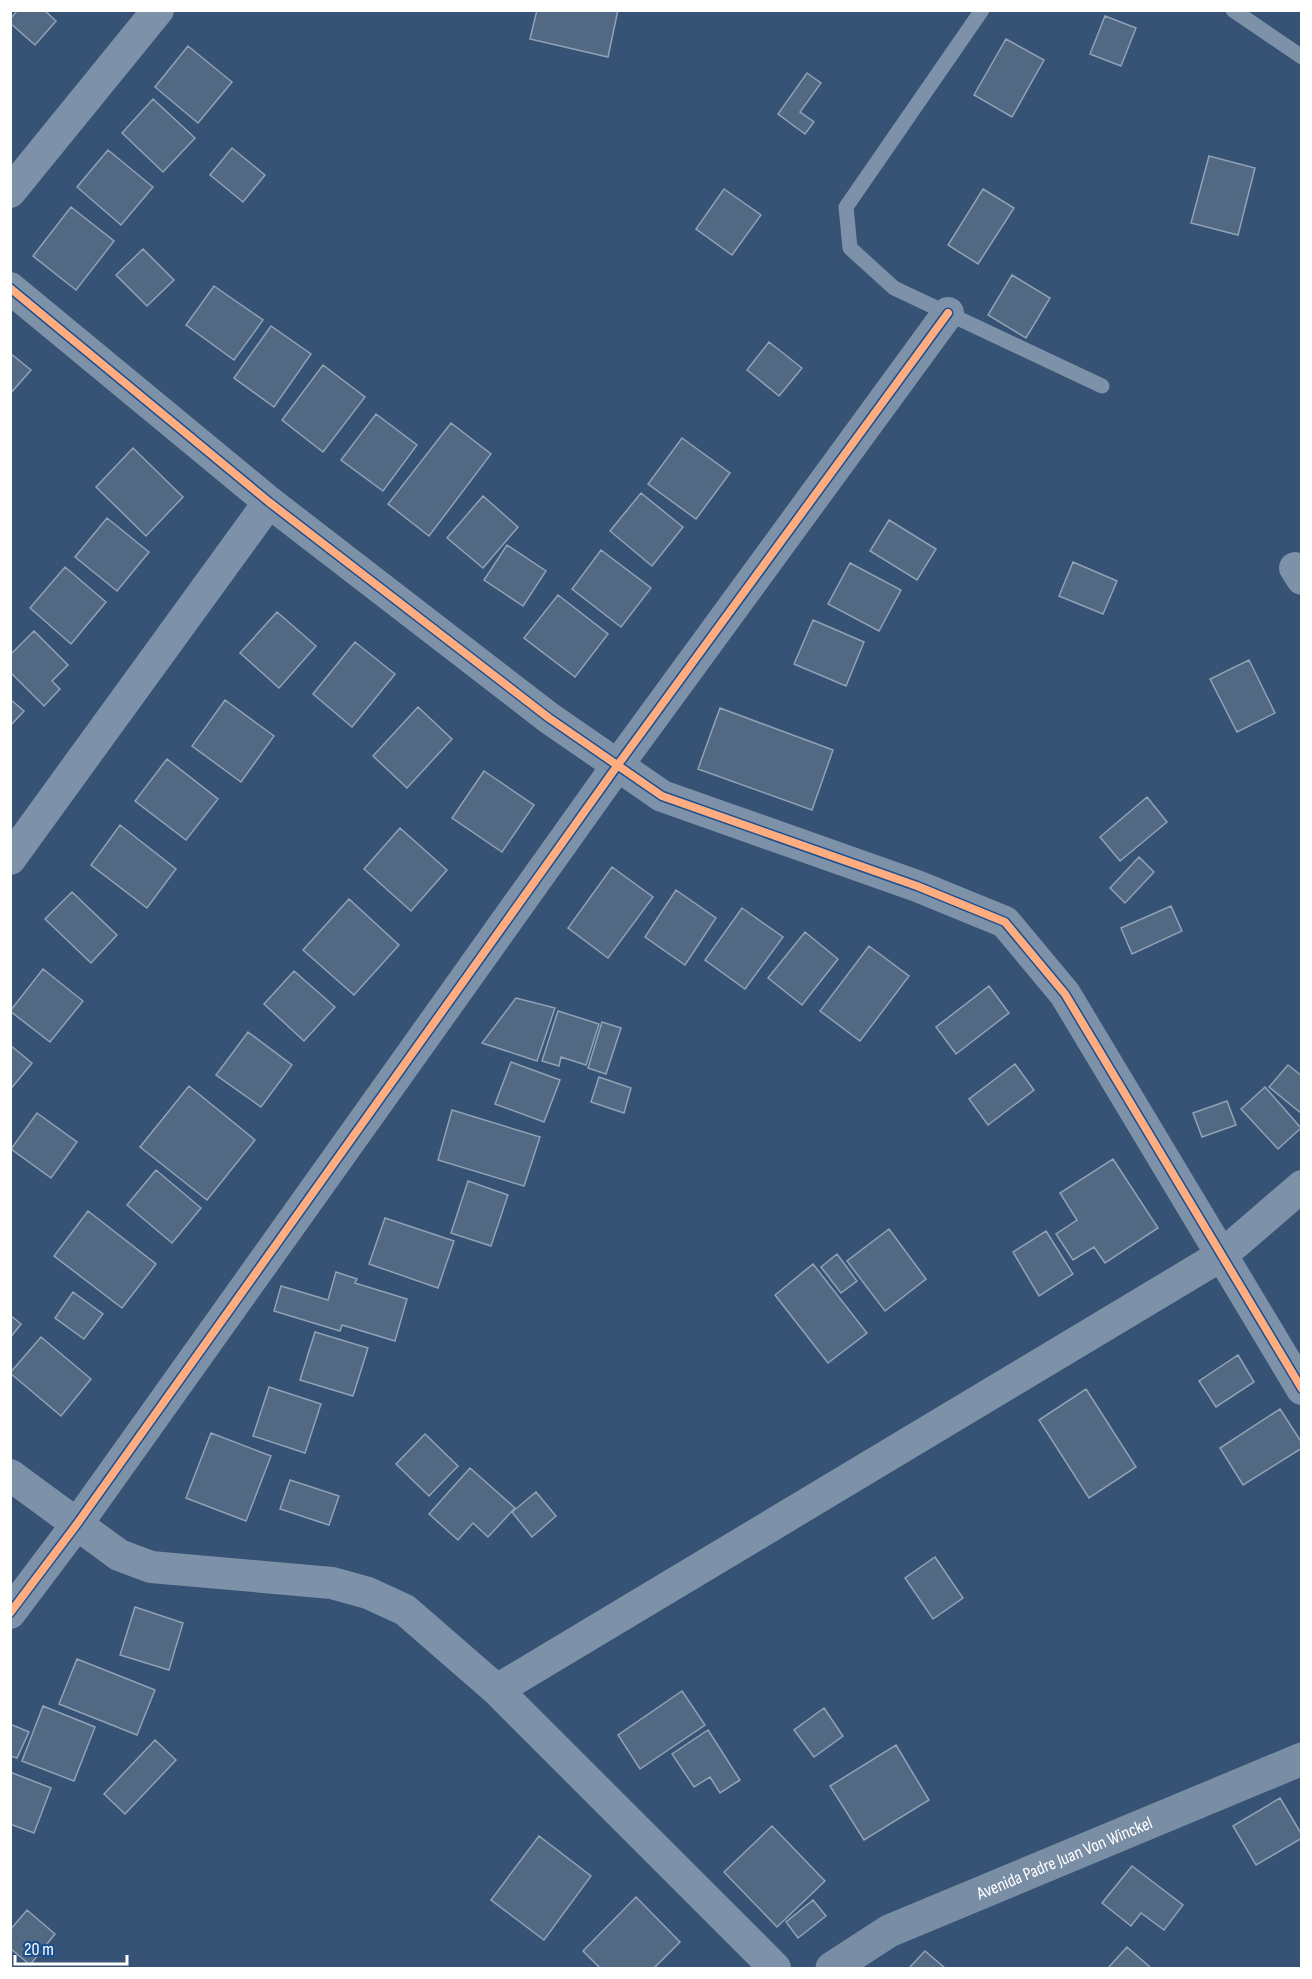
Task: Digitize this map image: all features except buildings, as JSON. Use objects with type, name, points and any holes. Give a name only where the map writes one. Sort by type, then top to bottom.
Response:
[{"type":"main road","name":"Avenida Padre Juan Von Winckel","points":[[832,1968],[889,1930],[1302,1759]]},
{"type":"street","points":[[10,192],[158,10]]},
{"type":"street","points":[[10,288],[269,502],[549,718],[662,796],[917,886],[1005,922],[1065,994],[1302,1389]]},
{"type":"street","points":[[10,1613],[77,1524],[617,766],[948,313]]},
{"type":"street","points":[[10,859],[269,502]]},
{"type":"street","points":[[497,1690],[1221,1256],[1302,1186]]},
{"type":"street","points":[[10,1475],[119,1555],[151,1567],[332,1583],[368,1593],[405,1610],[497,1690],[775,1968]]},
{"type":"lane","points":[[981,10],[846,207],[850,248],[894,288],[1102,386]]},
{"type":"lane","points":[[1233,10],[1302,57]]},
{"type":"cycle path","points":[[10,288],[269,502],[549,718],[662,796],[917,886],[1005,922],[1065,994],[1302,1389]]},
{"type":"cycle path","points":[[10,1613],[77,1524],[617,766],[948,313]]}]
